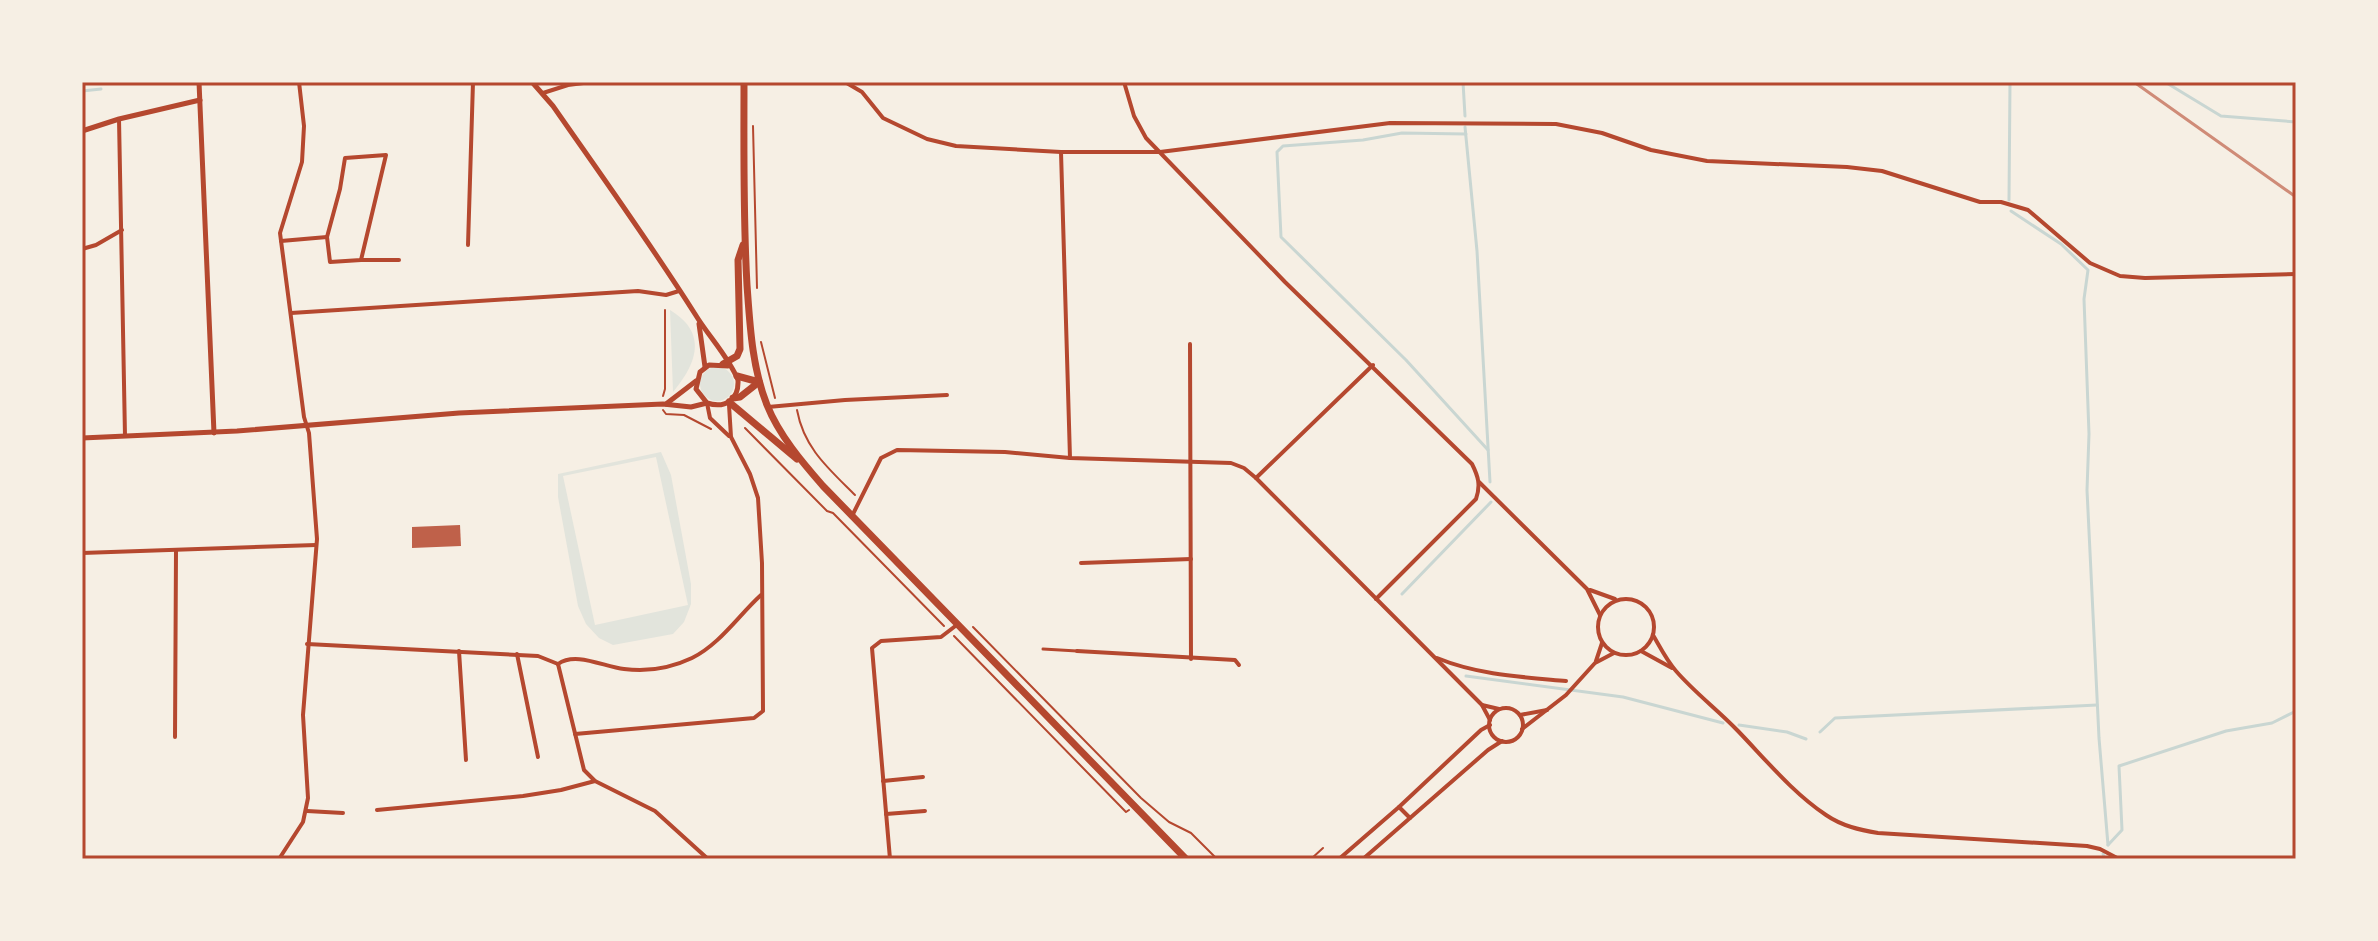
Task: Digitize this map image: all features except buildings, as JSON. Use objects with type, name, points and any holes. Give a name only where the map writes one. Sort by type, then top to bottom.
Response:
[{"type":"main road","points":[[744,82],[744,239],[750,340],[768,407],[802,462]]},
{"type":"main road","points":[[728,361],[737,356],[740,349],[738,260],[744,239]]},
{"type":"main road","points":[[737,376],[759,382]]},
{"type":"main road","points":[[731,400],[759,382]]},
{"type":"main road","points":[[731,400],[802,462],[1186,859]]},
{"type":"street","points":[[199,82],[214,433]]},
{"type":"street","points":[[279,859],[297,833],[307,811],[303,715],[316,545],[309,433],[305,426],[281,241],[281,228],[302,162],[304,126],[299,82]]},
{"type":"street","points":[[468,245],[473,82]]},
{"type":"street","points":[[82,438],[214,433],[459,413],[665,405],[691,407],[707,403],[721,406],[731,400],[738,390],[737,376],[728,361],[543,93],[532,82]]},
{"type":"street","points":[[543,93],[591,82]]},
{"type":"street","points":[[845,82],[862,92],[883,118],[927,139],[956,146],[1061,152],[1160,152],[1390,123],[1556,124],[1602,133],[1677,156],[1707,161],[1882,171],[1980,202],[2018,205],[2090,263],[2120,276],[2296,274]]},
{"type":"street","points":[[1124,82],[1134,116],[1146,138],[1285,282],[1472,464],[1479,482],[1587,589],[1600,615]]},
{"type":"street","points":[[82,131],[200,100]]},
{"type":"street","points":[[119,119],[125,436]]},
{"type":"street","points":[[1061,152],[1070,458]]},
{"type":"street","points":[[361,260],[386,155],[345,158],[327,237],[330,262],[399,260]]},
{"type":"street","points":[[82,249],[122,230]]},
{"type":"street","points":[[281,241],[327,237]]},
{"type":"street","points":[[291,313],[638,291],[666,295],[679,291]]},
{"type":"street","points":[[665,405],[696,381],[705,367],[698,319]]},
{"type":"street","points":[[1190,344],[1191,659]]},
{"type":"street","points":[[705,367],[728,361]]},
{"type":"street","points":[[1256,478],[1373,365]]},
{"type":"street","points":[[575,734],[757,717],[763,707],[758,498],[731,437],[710,418],[707,403],[699,395],[696,381]]},
{"type":"street","points":[[768,407],[947,395]]},
{"type":"street","points":[[731,400],[731,437]]},
{"type":"street","points":[[852,516],[881,458],[891,451],[1005,452],[1070,458],[1231,463],[1244,468],[1256,478],[1482,705],[1492,734],[1502,741]]},
{"type":"street","points":[[1376,599],[1476,499],[1479,482]]},
{"type":"street","points":[[82,553],[316,545]]},
{"type":"street","points":[[175,737],[176,551]]},
{"type":"street","points":[[1081,563],[1191,559]]},
{"type":"street","points":[[1587,589],[1617,600],[1632,599],[1645,606],[1653,620],[1653,635],[1674,669],[1776,771],[1825,815],[1856,830],[2087,846],[2119,859]]},
{"type":"street","points":[[307,644],[517,654],[538,656],[558,664],[570,658],[643,670],[676,664],[709,648],[762,594]]},
{"type":"street","points":[[1617,600],[1600,615],[1598,630],[1602,643],[1614,653],[1626,655],[1641,651],[1653,635]]},
{"type":"street","points":[[890,859],[872,648],[881,641],[941,637],[958,624]]},
{"type":"street","points":[[1595,663],[1602,643]]},
{"type":"street","points":[[1043,649],[1235,660],[1239,665]]},
{"type":"street","points":[[459,651],[466,760]]},
{"type":"street","points":[[1641,651],[1674,669]]},
{"type":"street","points":[[1363,859],[1488,750],[1502,741],[1516,739],[1522,729],[1550,709],[1595,663],[1614,653]]},
{"type":"street","points":[[517,654],[538,757]]},
{"type":"street","points":[[1435,657],[1460,668],[1566,681]]},
{"type":"street","points":[[558,664],[584,770],[595,781],[655,811],[708,859]]},
{"type":"street","points":[[1482,705],[1500,710],[1510,709],[1519,715],[1522,729]]},
{"type":"street","points":[[1519,715],[1550,709]]},
{"type":"street","points":[[1339,859],[1399,807],[1500,710]]},
{"type":"street","points":[[883,781],[923,777]]},
{"type":"street","points":[[377,810],[523,796],[595,781]]},
{"type":"street","points":[[1399,807],[1410,818]]},
{"type":"street","points":[[307,811],[343,813]]},
{"type":"street","points":[[886,814],[925,811]]},
{"type":"path","points":[[753,114],[757,299]]},
{"type":"path","points":[[662,397],[665,389],[665,310]]},
{"type":"path","points":[[760,333],[778,406]]},
{"type":"path","points":[[796,404],[801,430],[820,460],[855,495],[849,503]]},
{"type":"path","points":[[663,413],[684,415],[716,433]]},
{"type":"path","points":[[740,422],[1126,812]]},
{"type":"path","points":[[1141,798],[1169,822],[1191,833],[1217,859]]},
{"type":"path","points":[[1311,859],[1323,848]]},
{"type":"shaded area","points":[[670,310],[690,328],[695,349],[688,370],[673,392]]},
{"type":"shaded area","points":[[717,367],[729,372],[734,384],[729,396],[717,401],[705,396],[700,384],[705,372]]},
{"type":"shaded area","points":[[661,452],[671,475],[691,584],[691,604],[684,622],[673,634],[613,645],[599,638],[586,624],[578,606],[558,497],[558,474]],"holes":[[[656,457],[688,605],[595,625],[563,476]]]},
{"type":"waterway","points":[[1463,82],[1465,116]]},
{"type":"waterway","points":[[2009,200],[2010,82]]},
{"type":"waterway","points":[[2165,82],[2221,116],[2296,122]]},
{"type":"waterway","points":[[82,91],[101,89]]},
{"type":"waterway","points":[[1465,127],[1477,251],[1490,482]]},
{"type":"waterway","points":[[1466,134],[1402,133],[1363,140],[1283,146],[1277,152],[1281,237],[1406,360],[1488,450]]},
{"type":"waterway","points":[[2011,211],[2061,244],[2088,270],[2084,299],[2089,434],[2087,490],[2099,738],[2108,845]]},
{"type":"waterway","points":[[1402,594],[1491,502]]},
{"type":"waterway","points":[[1466,676],[1623,697],[1723,723]]},
{"type":"waterway","points":[[1820,732],[1835,718],[2097,705]]},
{"type":"waterway","points":[[2108,845],[2122,830],[2119,766],[2226,731],[2272,723],[2296,711]]},
{"type":"waterway","points":[[1739,725],[1787,732],[1806,739]]},
{"type":"waterway","points":[[2103,854],[2105,859]]},
{"type":"railway","points":[[2134,82],[2296,197]]}]
